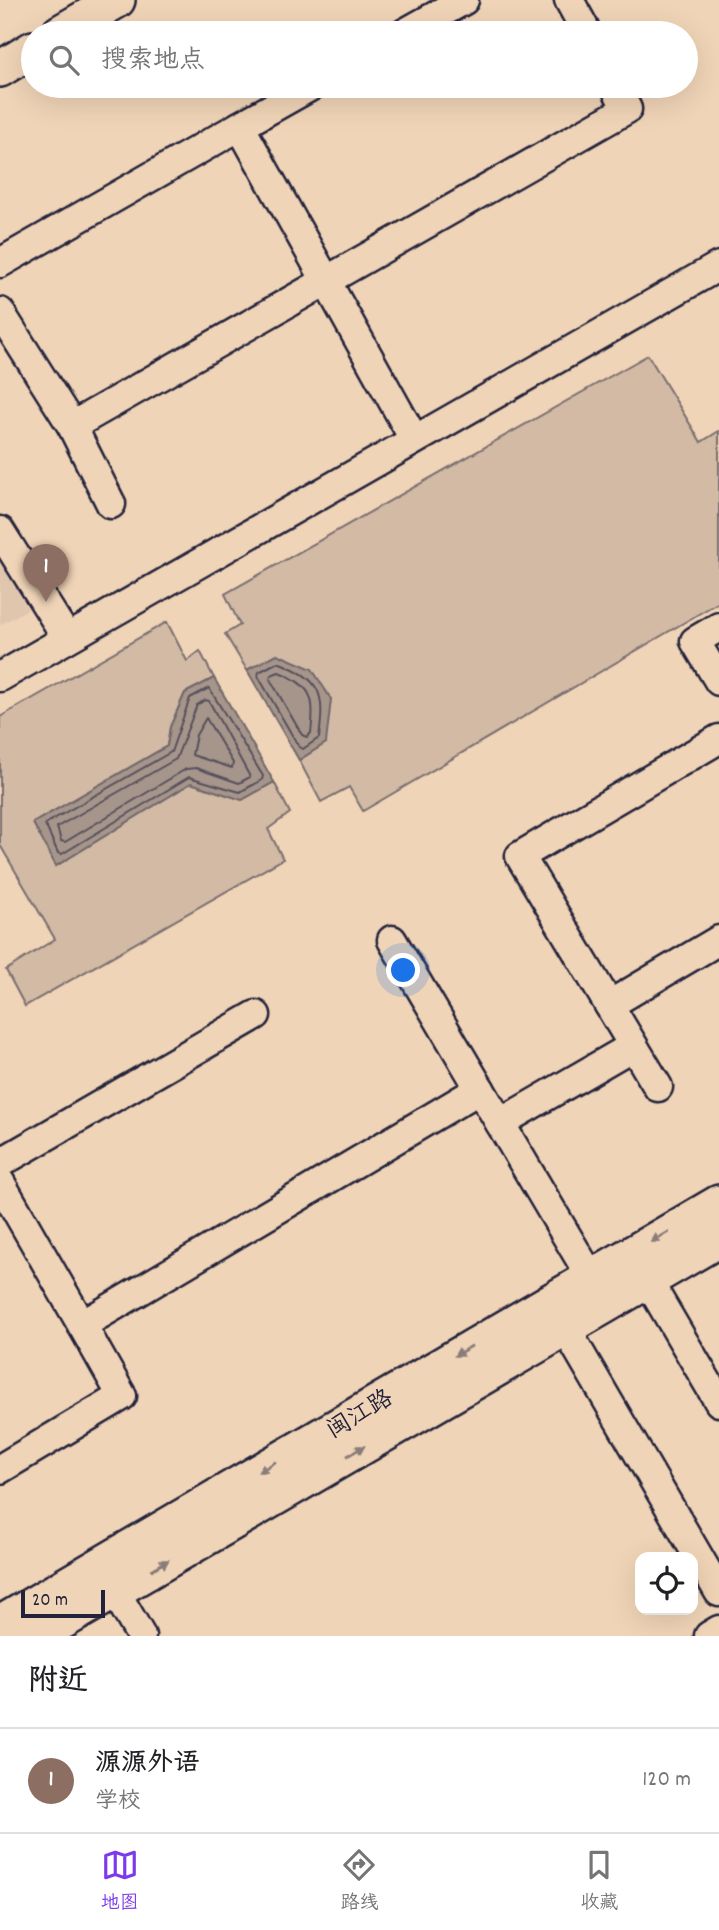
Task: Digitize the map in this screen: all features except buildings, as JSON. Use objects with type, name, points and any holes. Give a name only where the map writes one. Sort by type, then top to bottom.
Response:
[{"type":"main road","points":[[81,21],[117,0]]},
{"type":"main road","points":[[0,69],[21,56]]},
{"type":"main road","name":"闽江路","points":[[0,1625],[599,1291],[719,1203]]},
{"type":"main road","name":"闽江路","points":[[37,1636],[566,1329],[599,1291],[648,1281],[719,1240]]},
{"type":"lane","points":[[426,21],[464,0]]},
{"type":"lane","points":[[569,0],[580,21]]},
{"type":"lane","points":[[0,263],[290,98]]},
{"type":"lane","points":[[72,426],[627,109],[621,98]]},
{"type":"lane","points":[[240,126],[415,439]]},
{"type":"lane","points":[[0,677],[719,265]]},
{"type":"lane","points":[[0,312],[72,426],[111,504]]},
{"type":"lane","points":[[0,531],[66,638]]},
{"type":"lane","points":[[719,627],[695,641],[719,681]]},
{"type":"lane","points":[[658,1087],[520,856],[719,739]]},
{"type":"lane","points":[[392,940],[599,1291]]},
{"type":"lane","points":[[609,1005],[719,940]]},
{"type":"lane","points":[[0,1163],[256,1015]]},
{"type":"lane","points":[[500,1123],[633,1046]]},
{"type":"lane","points":[[82,1325],[480,1088]]},
{"type":"lane","points":[[0,1182],[122,1396],[0,1469]]},
{"type":"lane","points":[[648,1281],[719,1402]]},
{"type":"lane","points":[[566,1329],[719,1592]]},
{"type":"lane","points":[[115,1591],[141,1636]]},
{"type":"lane","points":[[709,1636],[719,1630]]},
{"type":"shaded area","points":[[648,355],[701,442],[719,431],[719,602],[363,811],[349,787],[321,802],[299,760],[326,743],[277,654],[247,670],[225,634],[240,625],[225,594]]},
{"type":"shaded area","points":[[0,560],[28,609],[0,625]]},
{"type":"shaded area","points":[[167,622],[187,661],[200,651],[214,678],[185,693],[170,727],[167,746],[33,823],[57,865],[191,783],[242,800],[274,782],[290,813],[268,829],[283,859],[25,1006],[6,970],[55,939],[0,845],[0,717]]},
{"type":"water","points":[[277,654],[312,669],[331,699],[326,743],[299,760],[247,670]]},
{"type":"water","points":[[214,678],[274,782],[242,800],[191,783],[56,866],[33,823],[167,746],[170,727],[185,693]]},
{"type":"place","name":"源源外语","points":[[46,602]]}]
